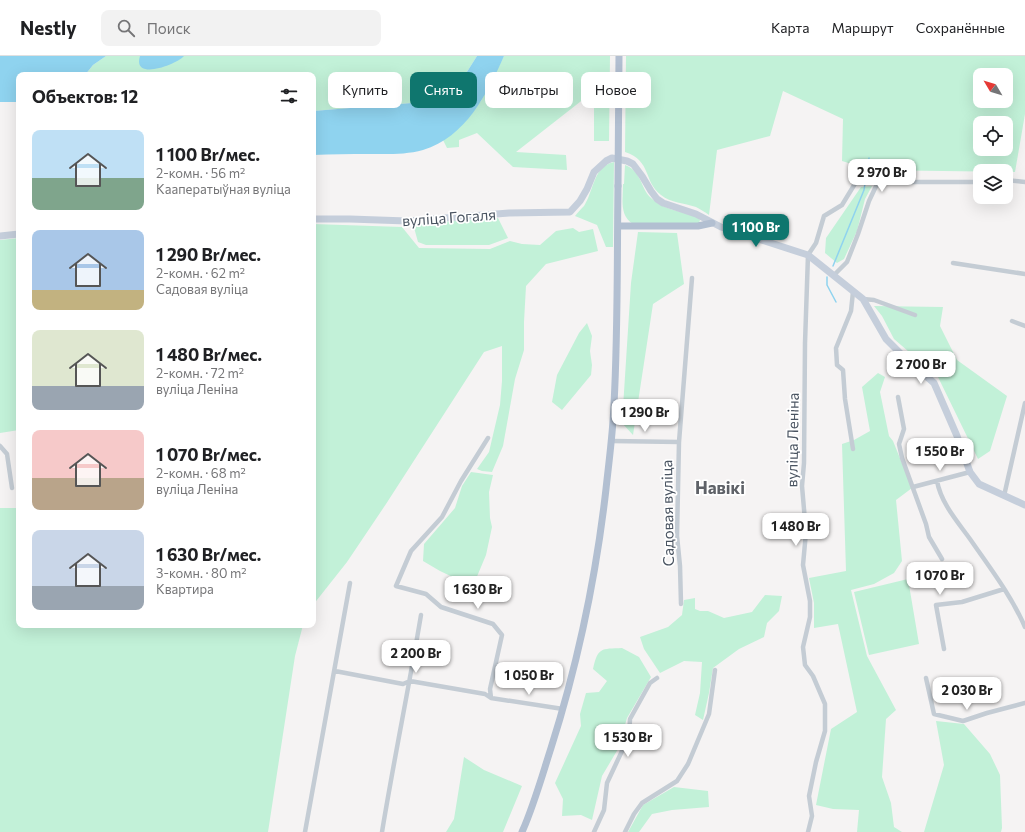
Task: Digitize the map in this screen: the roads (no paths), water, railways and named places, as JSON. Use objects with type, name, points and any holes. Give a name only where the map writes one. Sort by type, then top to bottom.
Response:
[{"type":"main road","points":[[522,832],[546,765],[577,656],[593,577],[602,522],[612,441],[615,374],[619,56]]},
{"type":"main road","points":[[618,226],[698,226],[712,223]]},
{"type":"street","name":"вуліца Гогаля","points":[[316,219],[407,221],[509,213],[570,212],[580,201],[594,172],[606,161],[612,158],[628,161],[633,164],[642,176],[650,191],[663,203],[696,214],[712,223]]},
{"type":"street","points":[[1013,181],[1025,182]]},
{"type":"street","points":[[808,255],[816,243],[824,216],[842,205],[856,182],[973,182]]},
{"type":"street","points":[[833,276],[847,262],[869,201],[878,182]]},
{"type":"street","points":[[712,223],[808,255],[852,292],[863,299],[874,300],[915,315]]},
{"type":"street","points":[[0,236],[16,234]]},
{"type":"street","name":"вуліца Леніна","points":[[808,255],[805,343],[804,463],[802,486],[806,532],[803,565],[810,601],[810,617],[802,646],[805,665],[813,676],[825,704],[825,731],[816,762],[810,796],[812,816],[808,832]]},
{"type":"street","points":[[953,263],[1025,274]]},
{"type":"street","name":"Садовая вуліца","points":[[681,604],[680,566],[677,536],[679,442],[692,278]]},
{"type":"street","points":[[852,292],[851,311],[836,348],[837,365],[843,370],[853,449]]},
{"type":"street","points":[[863,299],[886,339],[934,383],[957,436],[970,472],[979,484],[1025,505]]},
{"type":"street","points":[[1012,321],[1025,326]]},
{"type":"street","points":[[898,397],[904,429],[899,444],[902,458],[926,524],[929,538],[942,559]]},
{"type":"street","points":[[1004,496],[1025,403]]},
{"type":"street","points":[[488,438],[461,481],[442,517],[411,551],[396,586],[426,594],[441,607],[493,624],[502,635],[490,689],[491,698]]},
{"type":"street","points":[[612,441],[679,442]]},
{"type":"street","points":[[0,446],[7,454],[12,488]]},
{"type":"street","points":[[913,487],[970,472]]},
{"type":"street","points":[[937,481],[938,488],[947,506],[1015,605],[1025,627]]},
{"type":"street","points":[[305,832],[350,583]]},
{"type":"street","points":[[944,649],[936,605],[962,602],[1004,589]]},
{"type":"street","points":[[382,832],[421,615]]},
{"type":"street","points":[[625,832],[634,814],[642,803],[677,781],[688,764],[709,714],[715,670]]},
{"type":"street","points":[[335,671],[403,684],[410,681],[485,694],[491,698],[563,709]]},
{"type":"street","points":[[594,832],[604,810],[607,783],[629,736],[630,719],[650,683],[657,678]]},
{"type":"street","points":[[926,678],[934,714],[963,721],[1025,703]]},
{"type":"water","points":[[0,56],[106,56],[93,65],[87,72],[16,72],[16,102],[0,102]]},
{"type":"water","points":[[140,56],[184,56],[164,67],[148,69],[142,68],[139,64]]},
{"type":"water","points":[[477,56],[504,56],[496,72],[485,72],[485,94],[477,106],[477,72],[467,72]]},
{"type":"water","points":[[410,103],[410,108],[476,108],[463,125],[451,135],[438,144],[423,150],[389,154],[316,155],[316,111],[350,108],[402,108],[402,104]]},
{"type":"waterway","points":[[833,266],[864,190],[869,158]]},
{"type":"waterway","points":[[827,277],[827,285],[836,302]]},
{"type":"district","name":"Навікі","points":[[720,487]]}]
